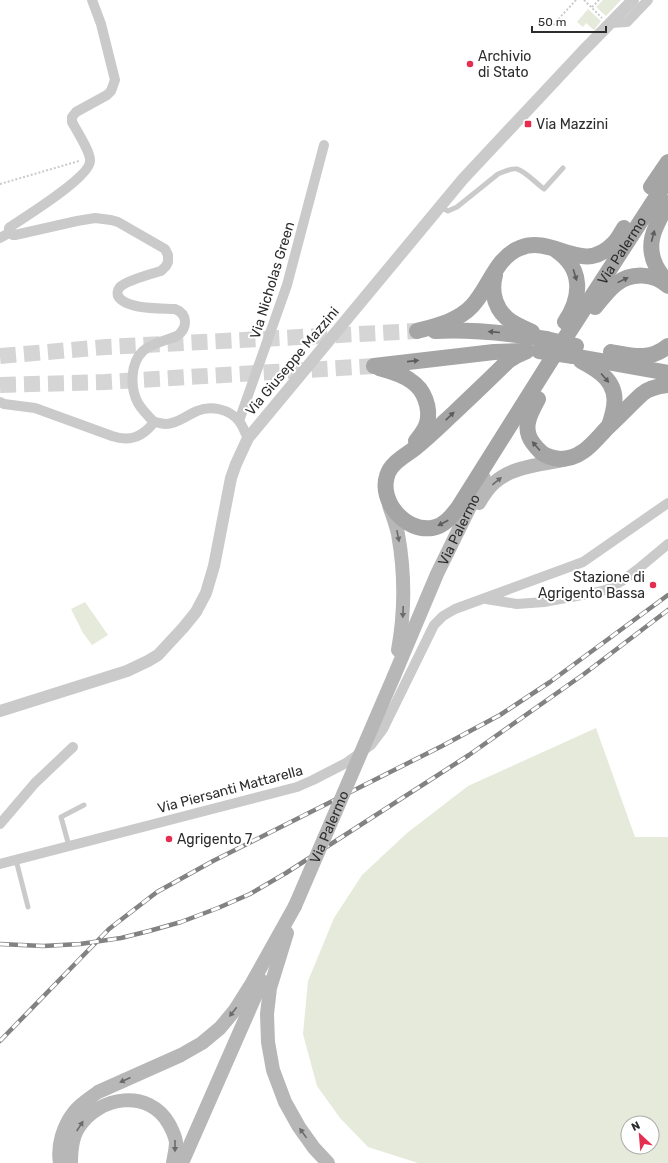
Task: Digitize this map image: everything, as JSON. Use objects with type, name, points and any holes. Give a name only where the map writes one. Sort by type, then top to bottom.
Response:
[{"type":"main road","points":[[543,348],[497,332],[470,330],[417,331],[450,321],[471,307],[486,288],[505,257],[521,247],[539,245],[582,257],[601,253],[615,242],[668,162]]},
{"type":"main road","name":"Via Palermo","points":[[295,906],[437,574],[505,434],[527,399],[543,348],[668,179]]},
{"type":"main road","points":[[668,203],[653,233],[650,246],[652,258],[656,267],[668,285]]},
{"type":"main road","points":[[527,399],[539,362],[571,314],[577,292],[577,281],[571,265],[564,256],[550,248]]},
{"type":"main road","points":[[497,269],[493,289],[495,301],[500,311],[543,348]]},
{"type":"main road","points":[[394,676],[402,632],[403,573],[398,534],[386,492],[387,475],[391,467],[425,440],[508,361],[516,356],[543,348],[620,281],[632,276],[646,276],[660,280],[668,285]]},
{"type":"main road","points":[[400,460],[424,431],[427,423],[428,412],[426,401],[421,390],[412,381],[398,374],[374,366],[494,352],[543,348],[644,356],[655,354],[668,346]]},
{"type":"main road","points":[[543,348],[527,430],[534,446],[546,456],[553,458],[571,458]]},
{"type":"main road","points":[[574,351],[668,372]]},
{"type":"main road","points":[[574,351],[609,381],[615,398],[614,408],[608,427]]},
{"type":"main road","points":[[450,546],[484,495],[494,483],[505,475],[517,470],[571,458],[584,452],[643,394],[650,389],[668,385]]},
{"type":"main road","points":[[388,500],[402,519],[411,524],[421,528],[432,528],[442,524],[450,518],[458,508],[505,434]]},
{"type":"main road","points":[[60,1163],[60,1148],[63,1132],[67,1122],[74,1111],[86,1100],[98,1092],[202,1043],[220,1028],[235,1010],[252,983],[295,906]]},
{"type":"main road","points":[[182,1163],[295,906]]},
{"type":"main road","points":[[295,906],[270,988],[267,1014],[268,1042],[273,1070],[285,1102],[299,1127],[314,1148],[328,1163]]},
{"type":"main road","points":[[71,1163],[74,1140],[78,1128],[86,1118],[96,1109],[108,1103],[130,1100],[141,1102],[153,1107],[161,1113],[173,1133],[176,1142],[173,1163]]},
{"type":"street","points":[[4,235],[10,227],[54,198],[90,165],[90,158],[72,122],[72,117],[76,112],[107,95],[111,91],[115,80],[101,24],[92,0]]},
{"type":"street","name":"Via Giuseppe Mazzini","points":[[0,711],[127,671],[158,655],[183,628],[196,612],[206,593],[214,566],[231,478],[248,438],[468,174],[633,0]]},
{"type":"street","points":[[610,23],[626,22],[648,0]]},
{"type":"street","name":"Via Nicholas Green","points":[[239,421],[287,285],[324,145]]},
{"type":"street","points":[[4,235],[15,235],[77,221],[104,218],[118,222],[165,249],[168,255],[168,262],[164,269],[137,279],[121,286],[118,289],[118,296],[121,299],[138,308],[175,309],[180,311],[184,318],[184,326],[180,333],[150,346],[144,350],[136,362],[133,376],[136,399],[140,407],[154,422],[166,424],[179,421],[198,411],[206,409],[227,412],[239,421],[248,438]]},
{"type":"street","points":[[0,402],[4,404],[35,408],[99,432],[123,439],[129,439],[146,432],[154,422]]},
{"type":"street","name":"Via Piersanti Mattarella","points":[[0,864],[297,787],[346,763],[371,745],[383,729],[434,625],[438,620],[448,612],[583,562],[668,502]]},
{"type":"street","points":[[484,598],[517,604],[544,602],[598,592],[608,589],[622,581],[668,544]]},
{"type":"street","points":[[0,824],[35,783],[73,747]]},
{"type":"lane","points":[[440,207],[448,211],[457,207],[505,170],[517,169],[526,174],[544,189],[563,168]]},
{"type":"lane","points":[[69,846],[61,818],[84,805]]},
{"type":"lane","points":[[16,860],[28,907]]},
{"type":"path","points":[[553,25],[576,0]]},
{"type":"path","points":[[584,0],[610,23]]},
{"type":"path","points":[[592,7],[599,0]]},
{"type":"path","points":[[0,184],[90,158]]},
{"type":"green space","points":[[603,0],[621,0],[606,16],[596,7]]},
{"type":"green space","points":[[588,9],[601,21],[594,30],[586,23],[583,27],[577,22]]},
{"type":"green space","points":[[85,602],[108,635],[92,645],[83,633],[71,609]]},
{"type":"green space","points":[[596,728],[635,837],[668,837],[668,1163],[418,1163],[368,1147],[340,1118],[317,1086],[303,1034],[308,981],[334,918],[362,875],[407,833],[468,786]]},
{"type":"tunnel","points":[[0,356],[106,347],[417,331]]},
{"type":"tunnel","points":[[0,385],[105,382],[374,366]]},
{"type":"railway","points":[[0,1041],[109,929],[157,892],[213,861],[442,746],[500,715],[550,682],[668,595]]},
{"type":"railway","points":[[0,944],[43,946],[80,944],[121,938],[181,922],[250,894],[286,873],[469,755],[584,674],[668,610]]},
{"type":"place","name":"Archivio di Stato","points":[[470,64]]},
{"type":"place","name":"Via Mazzini","points":[[528,124]]},
{"type":"place","name":"Stazione di Agrigento Bassa","points":[[653,585]]},
{"type":"place","name":"Agrigento 7","points":[[169,839]]}]
